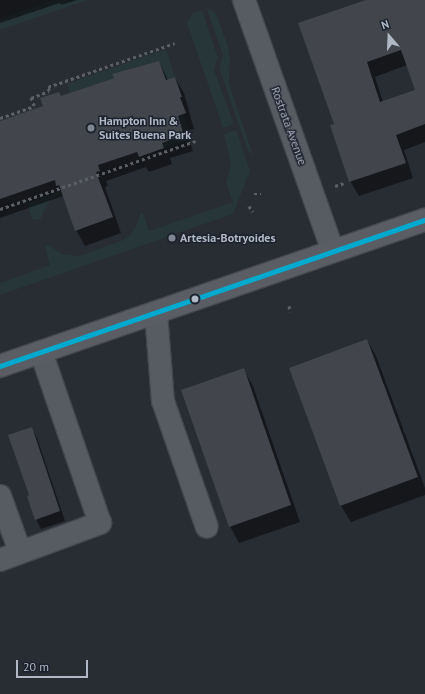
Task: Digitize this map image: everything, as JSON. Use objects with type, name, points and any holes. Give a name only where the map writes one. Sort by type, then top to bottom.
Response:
[{"type":"main road","points":[[0,366],[425,220]]},
{"type":"street","name":"Rostrata Avenue","points":[[244,0],[333,251]]},
{"type":"street","points":[[156,313],[163,400],[207,527]]},
{"type":"street","points":[[0,560],[100,523],[41,352]]},
{"type":"street","points":[[0,496],[20,552]]},
{"type":"path","points":[[0,118],[34,106],[31,98],[50,91],[48,87],[175,43]]},
{"type":"path","points":[[0,209],[78,180],[195,141]]},
{"type":"path","points":[[335,186],[344,183]]},
{"type":"path","points":[[254,194],[261,194]]},
{"type":"path","points":[[249,206],[253,212]]},
{"type":"path","points":[[289,306],[291,312]]},
{"type":"shaded area","points":[[54,0],[88,0],[0,30],[0,19]]},
{"type":"shaded area","points":[[207,9],[216,14],[228,46],[230,58],[229,83],[253,155],[248,151],[219,68],[223,56]]},
{"type":"shaded area","points":[[202,10],[218,58],[214,70],[234,124],[223,128],[187,23],[193,13]]},
{"type":"shaded area","points":[[166,49],[175,77],[166,80],[159,61],[113,74],[114,78],[70,93],[67,84]]},
{"type":"shaded area","points":[[183,114],[192,139],[164,148],[162,143],[184,135],[178,116]]},
{"type":"shaded area","points":[[236,130],[250,171],[233,214],[0,295],[0,283],[50,265],[45,246],[49,245],[62,254],[79,256],[121,241],[129,236],[135,228],[141,213],[143,214],[149,231],[233,202],[226,183],[231,165],[224,134]]},
{"type":"shaded area","points":[[61,191],[62,193],[51,200],[47,205],[41,218],[36,220],[32,219],[27,203]]},
{"type":"building","points":[[366,0],[425,0],[425,124],[396,135],[406,163],[349,182],[330,125],[334,124],[298,23]],"holes":[[[401,50],[415,90],[380,102],[367,62]]]},
{"type":"building","name":"Hampton Inn & Suites Buena Park","points":[[159,61],[166,80],[175,77],[182,97],[180,97],[186,113],[178,116],[184,135],[162,143],[164,148],[139,157],[137,152],[98,165],[100,171],[96,172],[113,217],[75,231],[59,185],[56,186],[55,180],[0,199],[0,121],[43,106],[40,98],[59,92],[61,96],[114,78],[112,74]]},
{"type":"building","points":[[367,339],[418,477],[340,506],[289,368]]},
{"type":"building","points":[[244,368],[291,505],[229,527],[181,390]]},
{"type":"building","points":[[32,427],[60,511],[35,520],[27,496],[29,495],[8,435]]},
{"type":"transit line","points":[[0,366],[425,220]]},
{"type":"place","name":"Hampton Inn & Suites Buena Park","points":[[91,128]]},
{"type":"place","name":"Artesia-Botryoides","points":[[172,238]]}]
